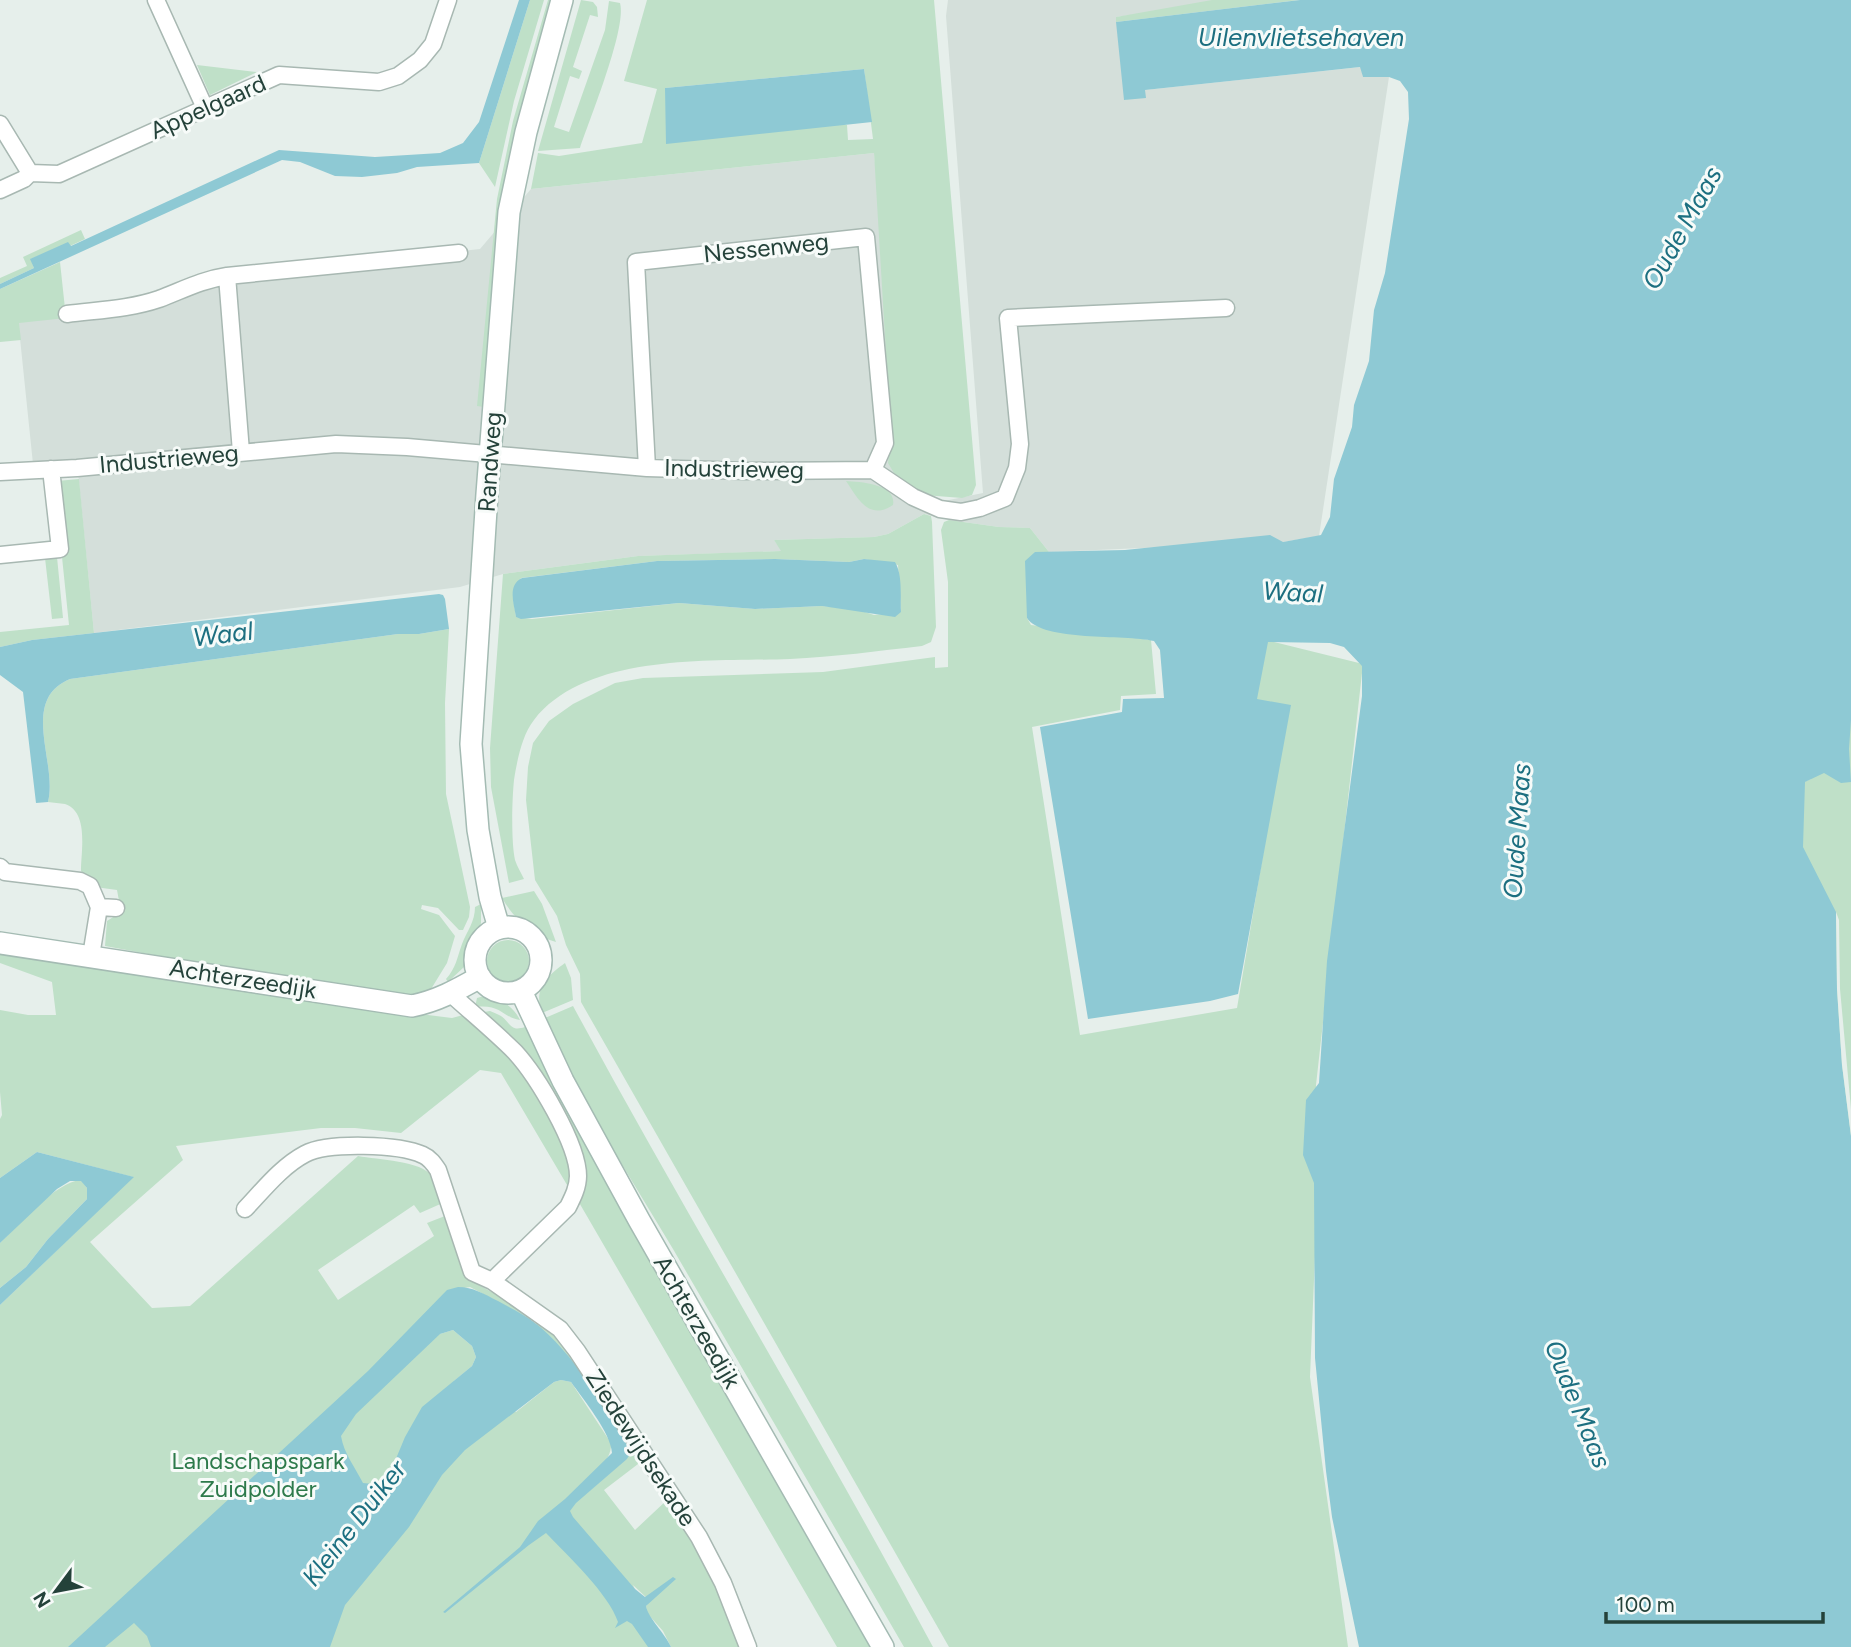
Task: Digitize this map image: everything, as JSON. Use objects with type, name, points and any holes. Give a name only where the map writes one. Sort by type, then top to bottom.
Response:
[{"type":"main road","name":"Randweg","points":[[499,928],[490,897],[478,830],[471,744],[490,455],[509,212],[526,132],[562,0]]},
{"type":"main road","points":[[499,928],[522,930],[531,936],[538,946],[541,957],[540,971],[533,983],[521,991],[502,993],[493,990],[480,977],[475,957],[477,948],[490,933],[499,928]]},
{"type":"main road","name":"Achterzeedijk","points":[[0,943],[412,1006],[451,994],[480,977]]},
{"type":"main road","name":"Achterzeedijk","points":[[521,991],[563,1081],[639,1220],[883,1647]]},
{"type":"street","points":[[156,0],[205,108]]},
{"type":"street","name":"Appelgaard","points":[[30,173],[59,174],[279,75],[379,82],[398,76],[420,60],[433,44],[448,0]]},
{"type":"street","points":[[0,124],[30,173],[24,179],[0,190]]},
{"type":"street","name":"Nessenweg","points":[[647,468],[636,261],[866,237],[886,443],[873,470]]},
{"type":"street","points":[[67,314],[134,306],[204,279],[459,253]]},
{"type":"street","points":[[227,276],[241,452]]},
{"type":"street","points":[[873,470],[913,497],[940,509],[961,512],[1005,498],[1017,468],[1020,444],[1008,318],[1226,308]]},
{"type":"street","name":"Industrieweg","points":[[0,472],[336,444],[647,468],[747,471],[873,470]]},
{"type":"street","points":[[0,555],[60,549],[51,469]]},
{"type":"street","points":[[0,867],[5,872],[80,881],[90,886],[99,907],[91,956]]},
{"type":"street","points":[[99,907],[116,908]]},
{"type":"street","points":[[451,994],[513,1051],[532,1074],[559,1120],[575,1159],[578,1177],[575,1193],[568,1207],[492,1281]]},
{"type":"street","name":"Ziedewijdsekade","points":[[245,1209],[293,1162],[306,1153],[319,1149],[376,1147],[424,1155],[432,1161],[438,1170],[472,1272],[492,1281],[561,1329],[699,1537],[723,1583],[748,1647]]},
{"type":"shaded area","points":[[948,0],[1246,0],[1116,17],[1125,100],[1145,90],[1361,67],[1363,77],[1389,77],[1319,536],[1283,542],[1049,552],[1030,528],[999,527],[924,514],[888,534],[874,537],[774,540],[782,551],[638,556],[503,574],[460,587],[94,633],[77,462],[33,464],[18,319],[145,301],[221,277],[480,249],[531,189],[874,153],[906,484],[944,501],[983,493],[946,16]]},
{"type":"green space","points":[[530,0],[544,0],[514,101],[495,187],[479,163]]},
{"type":"green space","points":[[548,0],[555,0],[484,407],[477,406],[497,199],[513,121]]},
{"type":"green space","points":[[581,0],[593,2],[597,7],[598,17],[590,15],[573,67],[582,71],[579,79],[570,76],[554,127],[569,132],[605,30],[609,1],[620,3],[621,15],[613,52],[580,148],[538,151]]},
{"type":"green space","points":[[647,0],[934,0],[976,485],[972,495],[962,498],[924,495],[894,473],[888,463],[891,437],[874,153],[531,189],[538,153],[559,156],[642,143],[657,89],[624,81]],"holes":[[[864,69],[873,139],[848,140],[847,125],[665,88]]]},
{"type":"green space","points":[[1212,0],[1299,0],[1116,22],[1116,17]]},
{"type":"green space","points":[[197,65],[257,72],[210,95]]},
{"type":"green space","points":[[81,230],[85,239],[70,246],[68,243],[31,259],[34,268],[0,284],[0,278],[27,266],[23,257]]},
{"type":"green space","points":[[60,262],[66,318],[19,323],[21,340],[0,342],[0,289]]},
{"type":"green space","points":[[79,479],[94,633],[32,640],[0,647],[0,632],[69,625],[57,481]]},
{"type":"green space","points":[[846,481],[869,483],[884,488],[893,498],[893,505],[877,511],[865,506]]},
{"type":"green space","points":[[1851,495],[1851,1334],[1797,1001],[1804,782],[1811,779]]},
{"type":"green space","points":[[924,514],[931,516],[936,627],[931,642],[922,646],[823,657],[653,665],[586,682],[557,698],[530,726],[518,757],[513,788],[513,842],[515,860],[524,879],[509,883],[491,787],[490,748],[503,574],[638,556],[781,551],[774,540],[874,537],[888,534]],"holes":[[[775,559],[849,562],[864,559],[898,565],[901,612],[874,615],[856,609],[822,606],[755,609],[679,603],[532,619],[516,617],[513,597],[521,578],[657,561]]]},
{"type":"green space","points":[[949,520],[1030,528],[1049,552],[1035,552],[1027,618],[1031,625],[1151,640],[1156,694],[1121,696],[1120,710],[1032,727],[1080,1035],[1237,1008],[1286,719],[1252,710],[1266,640],[1363,664],[1316,1085],[1319,1158],[1310,1377],[1348,1647],[949,1647],[581,1002],[580,974],[566,945],[557,916],[535,880],[526,800],[528,767],[533,743],[549,721],[573,704],[615,683],[643,678],[823,672],[935,657],[935,668],[948,667],[948,582],[941,530],[944,522]]},
{"type":"green space","points":[[57,557],[63,618],[52,619],[45,558]]},
{"type":"green space","points":[[449,629],[445,703],[446,794],[470,907],[463,930],[459,930],[438,908],[422,905],[421,909],[439,915],[455,936],[447,963],[428,994],[412,996],[318,985],[105,946],[107,921],[121,912],[117,890],[95,887],[81,871],[82,833],[78,815],[73,808],[65,804],[48,802],[50,786],[43,717],[46,702],[55,689],[70,679]]},
{"type":"green space","points":[[534,891],[542,904],[556,942],[525,925],[502,898]]},
{"type":"green space","points":[[481,904],[481,923],[464,967],[448,982],[446,979],[456,963],[475,907]]},
{"type":"green space","points":[[508,940],[523,946],[529,961],[523,976],[508,982],[493,976],[487,961],[493,946]]},
{"type":"green space","name":"Landschapspark Zuidpolder","points":[[0,951],[372,1008],[452,1018],[467,1014],[511,1056],[534,1086],[566,1149],[572,1170],[570,1190],[501,1073],[480,1070],[401,1133],[355,1128],[321,1128],[176,1146],[183,1160],[90,1242],[152,1308],[190,1306],[358,1156],[409,1164],[427,1171],[435,1180],[445,1202],[420,1213],[414,1205],[318,1270],[338,1300],[434,1236],[427,1223],[445,1216],[475,1283],[534,1315],[556,1333],[642,1461],[604,1490],[635,1530],[668,1499],[699,1550],[742,1647],[671,1647],[663,1631],[647,1613],[646,1606],[650,1601],[633,1585],[661,1647],[0,1647],[0,1305],[133,1177],[37,1152],[0,1178],[0,1010],[28,1015],[56,1015],[52,982],[0,963]],"holes":[[[470,1287],[534,1321],[627,1458],[587,1493],[582,1483],[606,1461],[611,1443],[571,1382],[554,1382],[516,1412],[454,1381],[472,1366],[476,1357],[472,1346],[453,1330],[440,1334],[436,1303],[447,1291]]]},
{"type":"green space","points":[[565,963],[571,978],[573,1000],[542,1013],[539,997],[543,984]]},
{"type":"green space","points":[[484,996],[505,1004],[520,1020],[491,1007],[475,1007],[477,998]]},
{"type":"green space","points":[[573,1006],[933,1647],[904,1647],[673,1249],[583,1100],[545,1018]]},
{"type":"green space","points":[[490,1011],[501,1016],[513,1028],[525,1027],[875,1647],[837,1647],[577,1199],[570,1136],[478,1013]]},
{"type":"green space","points":[[81,1180],[87,1188],[87,1199],[48,1239],[26,1267],[0,1288],[0,1243],[49,1196],[60,1188]]},
{"type":"water","points":[[519,0],[530,0],[479,163],[417,167],[397,173],[362,177],[335,176],[300,162],[282,160],[0,289],[0,284],[34,268],[30,259],[68,242],[71,246],[279,150],[375,157],[440,153],[463,143],[479,122]]},
{"type":"water","points":[[1300,0],[1851,0],[1851,782],[1841,783],[1824,773],[1805,782],[1803,847],[1836,912],[1842,1065],[1851,1136],[1851,1647],[1359,1647],[1332,1517],[1326,1471],[1315,1358],[1314,1183],[1303,1155],[1306,1100],[1319,1083],[1327,961],[1362,696],[1362,666],[1344,647],[1330,643],[1268,642],[1257,699],[1291,705],[1238,994],[1210,1001],[1088,1019],[1040,727],[1122,712],[1123,699],[1164,698],[1160,650],[1154,641],[1066,634],[1036,626],[1027,618],[1025,561],[1035,552],[1125,550],[1270,535],[1283,542],[1321,535],[1330,517],[1334,479],[1352,427],[1354,405],[1369,361],[1374,310],[1385,273],[1409,119],[1408,92],[1400,81],[1389,77],[1363,77],[1360,67],[1145,90],[1146,98],[1124,100],[1116,22]]},
{"type":"water","points":[[864,69],[872,122],[666,144],[665,88]]},
{"type":"water","points":[[775,559],[849,562],[864,559],[895,562],[900,580],[901,612],[895,617],[822,606],[755,609],[679,603],[521,619],[516,617],[513,590],[517,581],[522,578],[657,561]]},
{"type":"water","name":"Waal","points":[[439,594],[445,599],[449,629],[70,679],[55,689],[46,702],[43,717],[50,786],[48,802],[36,803],[23,692],[0,675],[0,647],[32,640]]},
{"type":"water","points":[[37,1152],[134,1177],[0,1305],[0,1288],[26,1267],[48,1239],[87,1199],[87,1188],[81,1181],[70,1181],[57,1189],[0,1243],[0,1178]]},
{"type":"water","name":"Kleine Duiker","points":[[458,1287],[478,1291],[535,1323],[575,1365],[612,1419],[631,1452],[627,1459],[570,1511],[635,1589],[645,1597],[673,1577],[676,1579],[646,1606],[671,1647],[648,1647],[627,1621],[615,1628],[618,1622],[606,1599],[546,1533],[443,1612],[520,1547],[538,1521],[612,1453],[602,1426],[589,1407],[571,1382],[561,1380],[554,1382],[465,1450],[442,1475],[409,1527],[345,1605],[330,1647],[151,1647],[147,1636],[134,1623],[105,1647],[68,1647],[368,1371],[447,1290]],"holes":[[[453,1330],[472,1346],[476,1357],[472,1366],[422,1407],[405,1437],[385,1485],[363,1483],[347,1455],[341,1436],[356,1414],[440,1334]]]},
{"type":"pier","points":[[1836,912],[1839,920],[1840,989],[1851,1136],[1842,1065]]},
{"type":"water label","name":"Uilenvlietsehaven","points":[[1301,37]]},
{"type":"water label","name":"Oude Maas","points":[[1682,228]]},
{"type":"water label","name":"Oude Maas","points":[[1517,831]]},
{"type":"water label","name":"Oude Maas","points":[[1578,1404]]}]
